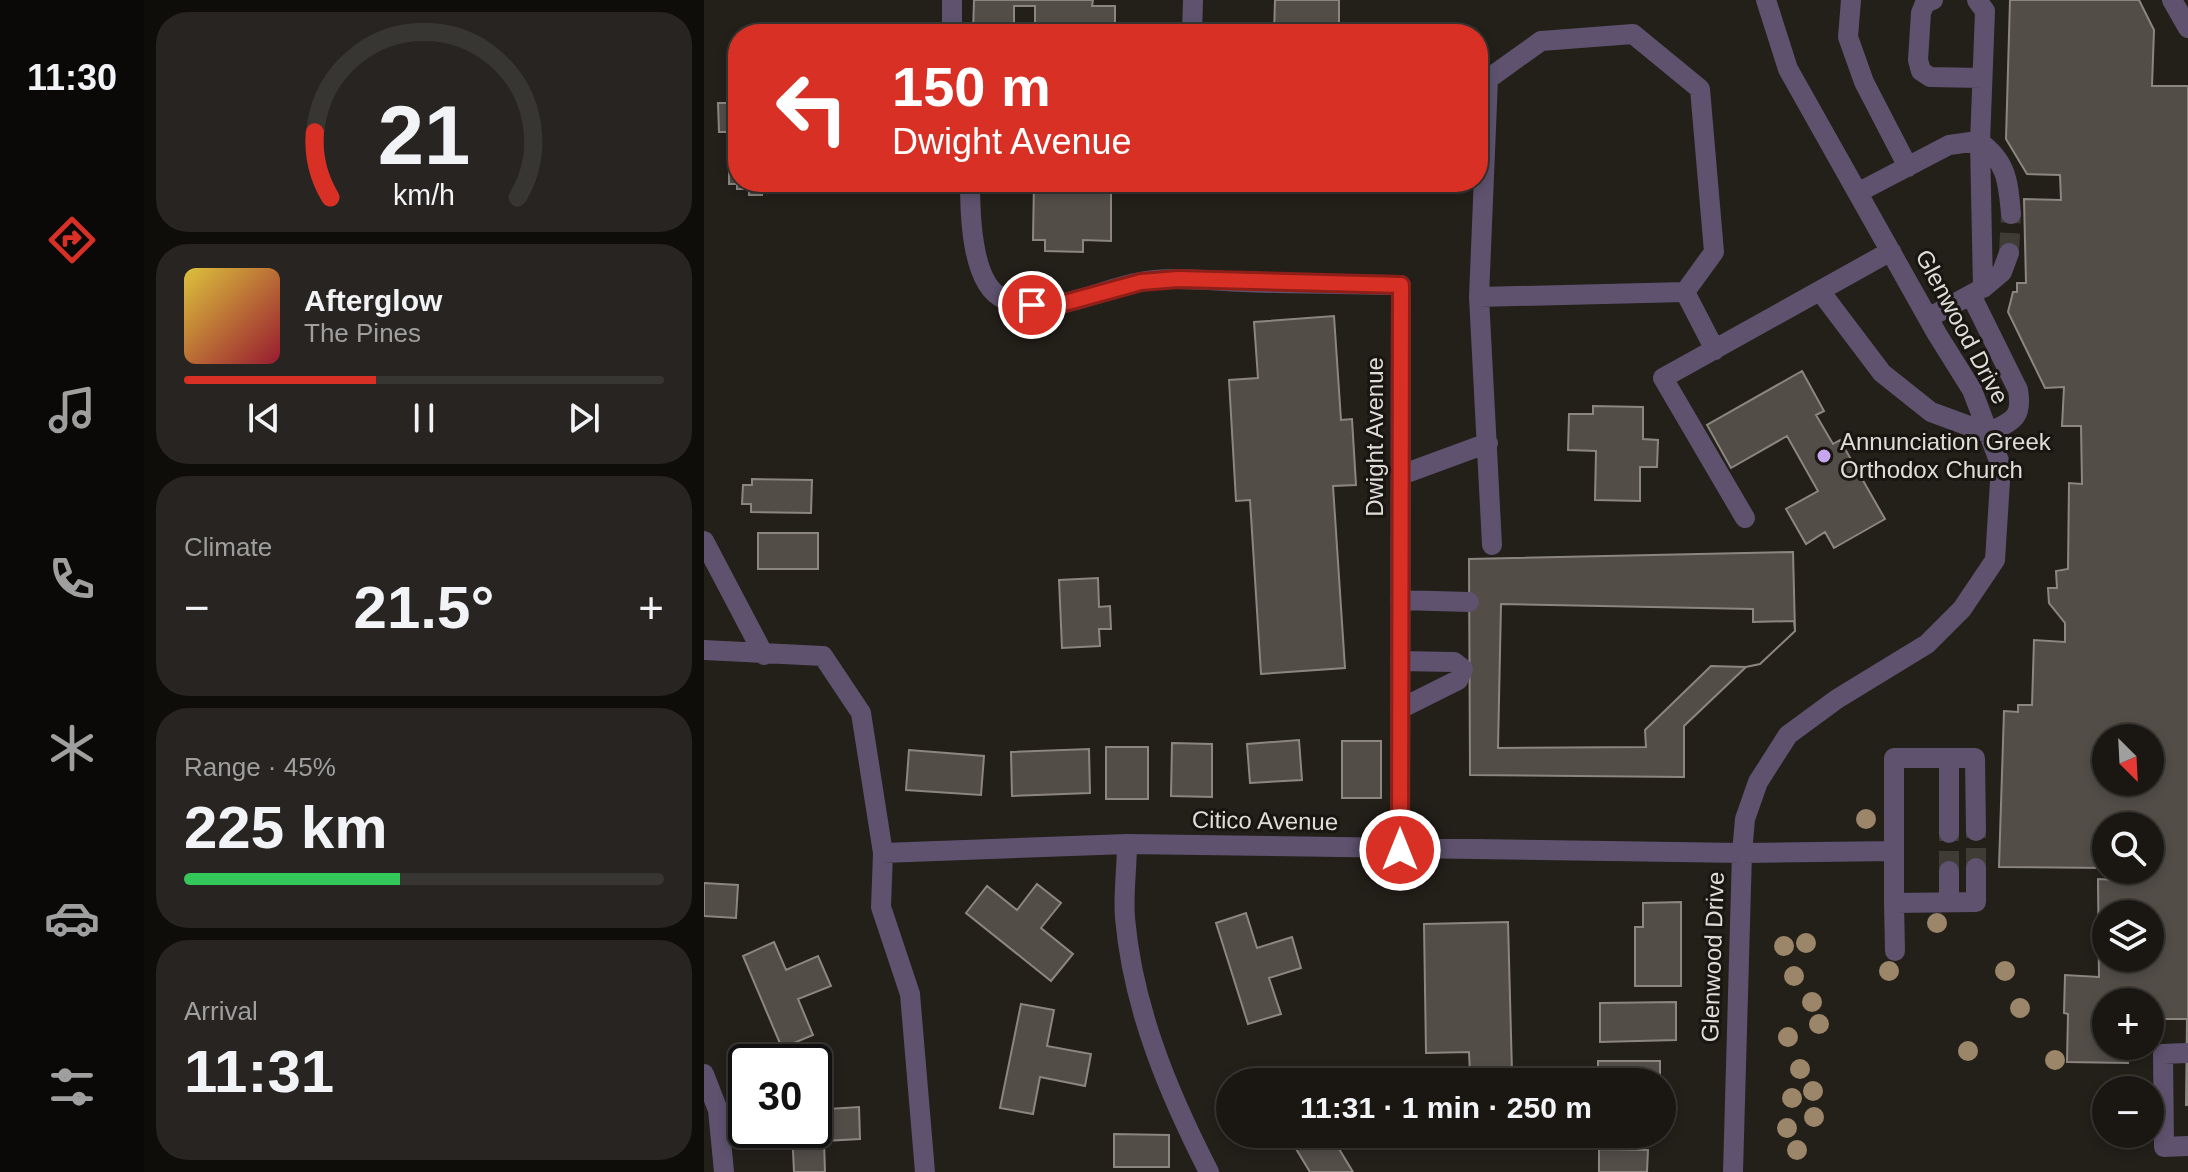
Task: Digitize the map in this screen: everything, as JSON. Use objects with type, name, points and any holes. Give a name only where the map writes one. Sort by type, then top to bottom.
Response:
[{"type":"street","points":[[952,0],[952,24]]},
{"type":"street","points":[[1192,24],[1193,0]]},
{"type":"street","name":"Glenwood Drive","points":[[1733,1172],[1742,853],[1745,819],[1758,782],[1788,735],[1837,699],[1927,644],[1962,609],[1995,560],[2001,466],[1972,390],[1788,69],[1766,0]]},
{"type":"street","points":[[1851,0],[1848,37],[1864,82],[1908,167]]},
{"type":"street","points":[[1933,0],[1925,3],[1921,13],[1918,60],[1921,71],[1930,77],[1982,78]]},
{"type":"street","points":[[1820,291],[1882,373],[1931,412],[1988,433],[2014,420],[2021,407],[2018,390],[1977,291],[1985,11],[1977,0]]},
{"type":"street","points":[[2172,0],[2188,28]]},
{"type":"street","points":[[1488,79],[1541,41],[1633,34],[1700,89],[1714,252],[1685,292]]},
{"type":"street","points":[[1859,192],[1949,145],[1980,143],[1995,153],[2009,183],[2011,214]]},
{"type":"street","name":"Dwight Avenue","points":[[970,192],[970,218],[976,252],[987,285],[1003,299],[1032,305],[1061,304],[1141,282],[1178,279],[1401,285],[1400,850]]},
{"type":"street","points":[[1483,192],[1479,297],[1492,545]]},
{"type":"street","points":[[1745,518],[1663,378],[1891,251]]},
{"type":"street","points":[[1928,318],[1977,291],[2002,272],[2009,253]]},
{"type":"street","points":[[1685,292],[1715,350]]},
{"type":"street","points":[[1479,297],[1685,292]]},
{"type":"street","points":[[1401,475],[1488,443]]},
{"type":"street","points":[[704,541],[764,655]]},
{"type":"street","points":[[1400,600],[1469,602]]},
{"type":"street","points":[[704,650],[823,656],[861,713],[883,853],[881,907],[910,994],[925,1172]]},
{"type":"street","points":[[1400,661],[1454,662],[1467,668],[1458,680],[1400,709]]},
{"type":"street","points":[[1895,951],[1894,758],[1975,758],[1976,831]]},
{"type":"street","points":[[1949,758],[1949,833]]},
{"type":"street","points":[[1127,844],[1125,916],[1138,1000],[1176,1108],[1209,1172]]},
{"type":"street","name":"Citico Avenue","points":[[883,853],[1127,844],[1400,850],[1894,851]]},
{"type":"street","points":[[1894,903],[1976,902],[1976,868]]},
{"type":"street","points":[[1949,871],[1949,902]]},
{"type":"street","points":[[2187,1053],[2163,1054],[2164,1147],[2188,1146]]},
{"type":"street","points":[[704,1074],[718,1110],[724,1172]]},
{"type":"building","points":[[974,0],[1093,0],[1092,6],[1115,6],[1115,24],[1035,24],[1035,6],[1014,6],[1014,24],[973,24]]},
{"type":"building","points":[[1275,0],[1339,0],[1339,24],[1274,24]]},
{"type":"building","points":[[2010,0],[2139,0],[2154,30],[2152,86],[2188,86],[2188,1105],[2187,1019],[2164,1019],[2164,988],[2092,988],[2092,1060],[2128,1060],[2128,1063],[2067,1062],[2065,975],[2099,977],[2099,972],[2164,972],[2164,900],[2098,900],[2098,884],[2164,884],[2164,812],[2092,812],[2092,868],[1999,867],[2004,711],[2018,712],[2018,705],[2032,705],[2034,640],[2065,642],[2065,623],[2049,603],[2048,588],[2057,588],[2056,571],[2068,569],[2069,483],[2082,484],[2081,426],[2062,426],[2064,387],[2045,388],[2008,312],[2013,292],[2017,292],[2017,283],[2026,283],[2024,199],[2061,200],[2060,175],[2027,174],[2006,139]]},
{"type":"building","points":[[718,103],[728,103],[728,132],[719,132]]},
{"type":"building","points":[[1034,192],[1111,192],[1111,241],[1083,240],[1083,252],[1045,251],[1045,240],[1033,240]]},
{"type":"building","points":[[1334,316],[1341,420],[1352,419],[1356,485],[1333,486],[1345,668],[1261,674],[1250,500],[1236,501],[1229,380],[1258,378],[1254,322]]},
{"type":"building","name":"Annunciation Greek Orthodox Church","points":[[1802,371],[1824,411],[1816,415],[1833,444],[1840,440],[1885,519],[1834,548],[1825,532],[1806,544],[1786,509],[1818,491],[1787,436],[1731,468],[1707,425]]},
{"type":"building","points":[[1593,406],[1643,407],[1643,439],[1658,440],[1657,467],[1640,467],[1640,501],[1595,500],[1596,451],[1568,450],[1569,414],[1593,414]]},
{"type":"building","points":[[752,479],[812,480],[811,513],[751,512],[751,504],[742,504],[743,485],[752,485]]},
{"type":"building","points":[[758,533],[818,533],[818,569],[758,569]]},
{"type":"building","points":[[1793,552],[1795,631],[1760,664],[1746,667],[1684,726],[1684,777],[1470,775],[1469,559]]},
{"type":"building","points":[[1098,578],[1099,607],[1110,606],[1111,629],[1099,629],[1100,646],[1062,648],[1059,580]]},
{"type":"building","points":[[1501,604],[1753,609],[1753,622],[1794,621],[1795,631],[1760,664],[1746,667],[1711,666],[1645,730],[1646,747],[1498,748]]},
{"type":"building","points":[[1299,740],[1302,780],[1250,783],[1247,744]]},
{"type":"building","points":[[1342,741],[1381,741],[1381,798],[1342,798]]},
{"type":"building","points":[[1172,743],[1212,744],[1212,797],[1171,796]]},
{"type":"building","points":[[1106,747],[1148,747],[1148,799],[1106,799]]},
{"type":"building","points":[[1089,749],[1090,793],[1012,796],[1011,752]]},
{"type":"building","points":[[909,750],[984,756],[981,795],[906,790]]},
{"type":"building","points":[[704,883],[738,885],[736,918],[704,916]]},
{"type":"building","points":[[1037,884],[1061,903],[1041,928],[1073,954],[1051,981],[966,913],[987,886],[1017,910]]},
{"type":"building","points":[[1681,902],[1681,986],[1635,986],[1635,927],[1643,927],[1643,903]]},
{"type":"building","points":[[1246,913],[1257,948],[1292,937],[1301,968],[1269,978],[1281,1014],[1248,1024],[1216,923]]},
{"type":"building","points":[[1508,922],[1512,1068],[1470,1068],[1469,1052],[1426,1053],[1424,924]]},
{"type":"building","points":[[774,942],[786,970],[818,956],[831,986],[798,999],[813,1035],[792,1044],[780,1044],[743,956]]},
{"type":"building","points":[[1676,1002],[1676,1040],[1600,1042],[1600,1003]]},
{"type":"building","points":[[1021,1004],[1054,1010],[1047,1046],[1091,1054],[1085,1086],[1040,1077],[1033,1114],[1000,1108]]},
{"type":"building","points":[[1598,1061],[1660,1061],[1660,1068],[1598,1068]]},
{"type":"building","points":[[859,1107],[860,1139],[832,1141],[832,1109]]},
{"type":"building","points":[[1114,1134],[1169,1135],[1169,1167],[1114,1167]]},
{"type":"building","points":[[793,1148],[824,1148],[825,1172],[794,1172]]},
{"type":"building","points":[[1295,1148],[1338,1148],[1353,1172],[1310,1172]]},
{"type":"building","points":[[1599,1149],[1648,1150],[1647,1172],[1599,1172]]},
{"type":"tunnel","points":[[2009,253],[2011,214]]},
{"type":"tunnel","points":[[1976,831],[1976,868]]},
{"type":"tunnel","points":[[1949,833],[1949,871]]},
{"type":"place","name":"Annunciation Greek Orthodox Church","points":[[1824,456]]},
{"type":"route","points":[[1032,305],[1061,304],[1141,282],[1178,279],[1401,285],[1400,850]]}]
